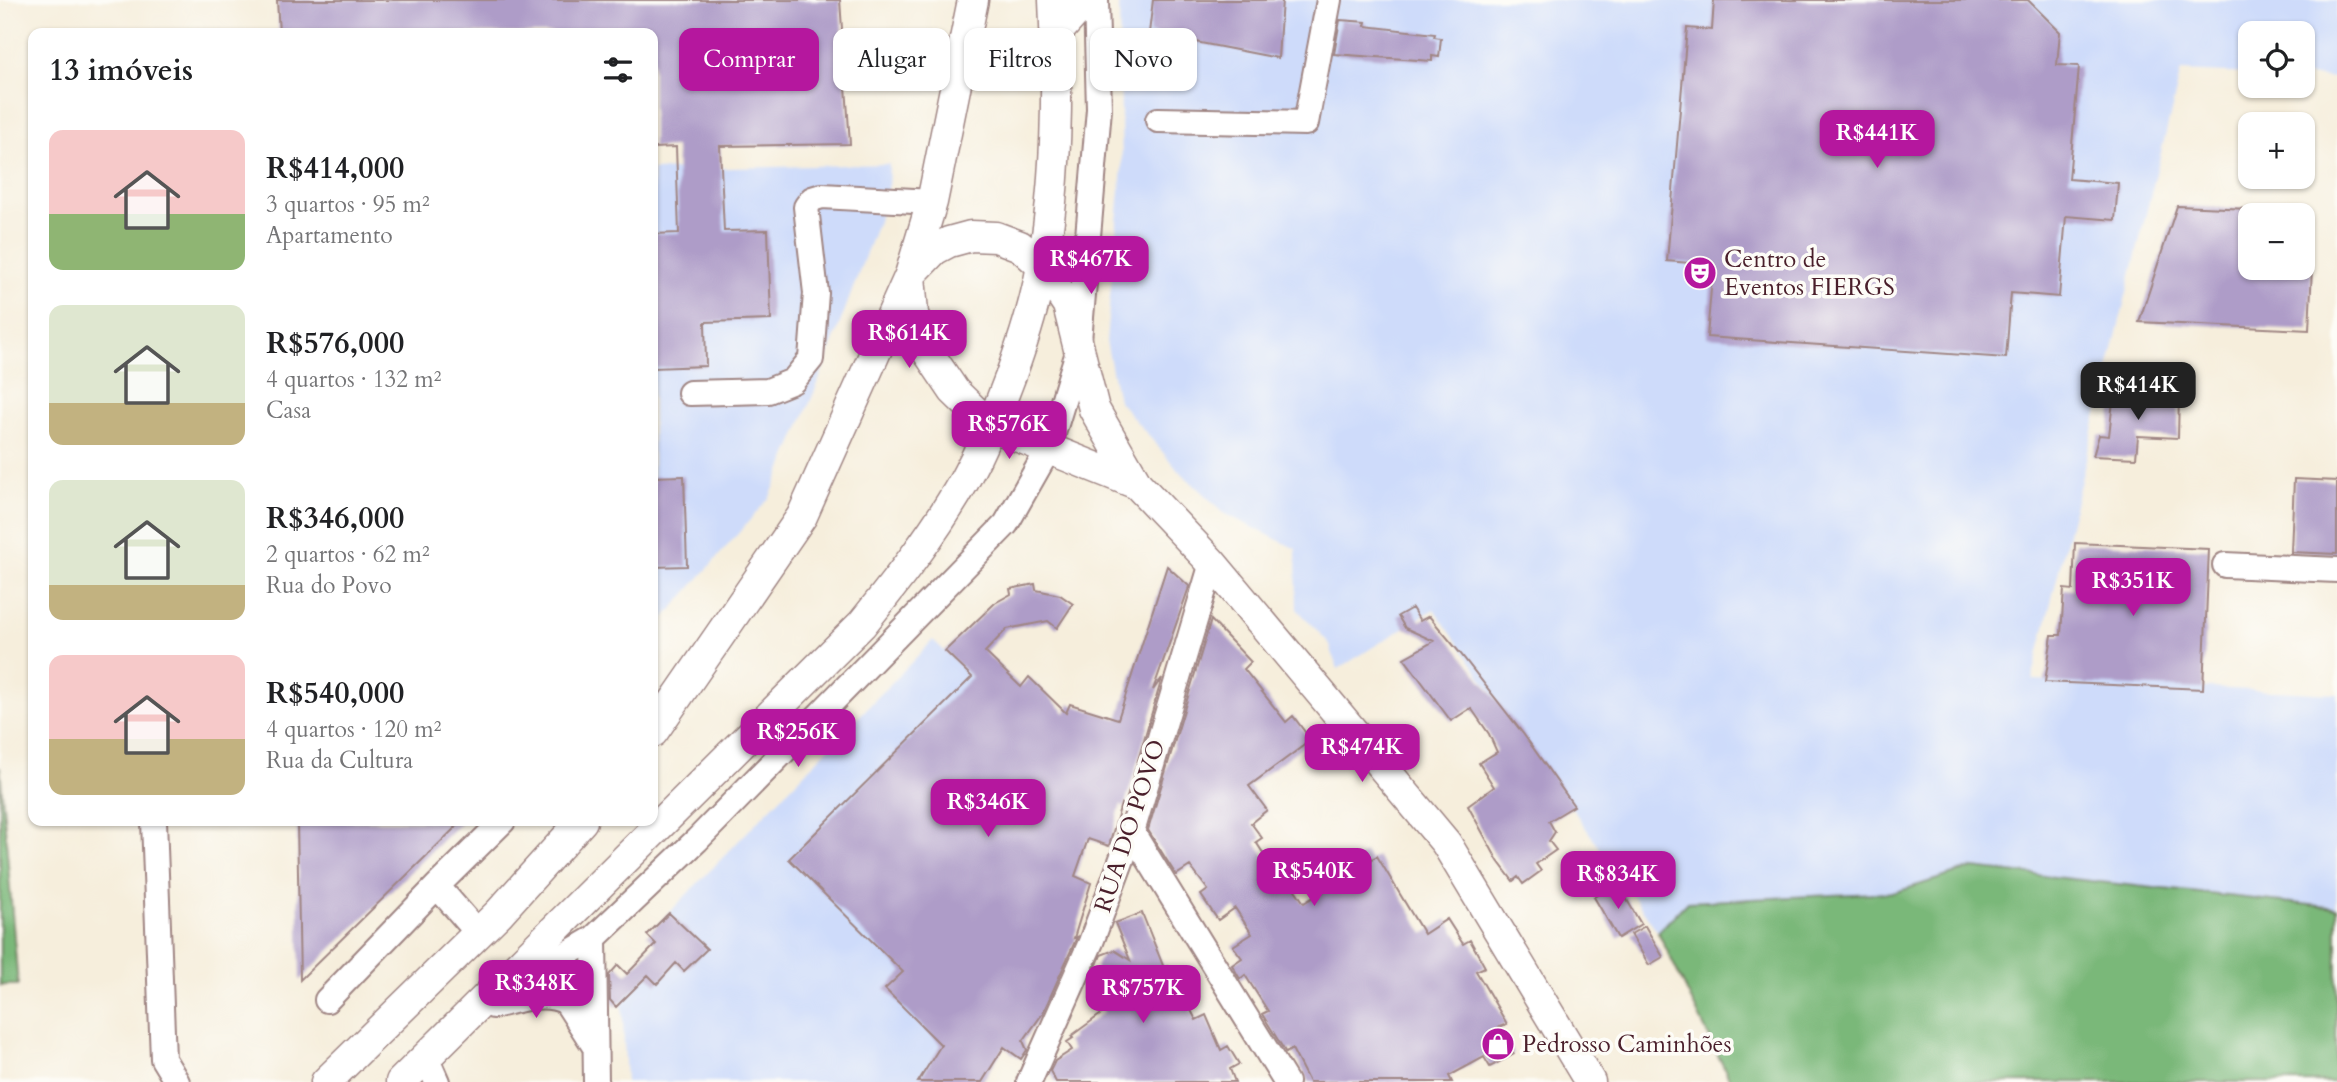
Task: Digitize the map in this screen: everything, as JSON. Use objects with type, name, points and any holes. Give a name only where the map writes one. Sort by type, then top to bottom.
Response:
[{"type":"main road","points":[[658,723],[802,516],[910,275],[932,202],[973,0]]},
{"type":"main road","points":[[1054,0],[1055,28]]},
{"type":"main road","points":[[1061,28],[1086,0]]},
{"type":"main road","points":[[658,826],[862,624],[933,531],[965,479],[1016,355],[1042,266],[1057,122],[1056,91]]},
{"type":"main road","points":[[1137,484],[989,425],[954,391],[927,351],[913,314],[910,275],[934,250],[949,242],[971,236],[996,237],[1020,246],[1042,266],[1068,305],[1094,409],[1137,484],[1212,563],[1446,843],[1590,1082]]},
{"type":"main road","points":[[326,1082],[478,933],[577,826]]},
{"type":"main road","points":[[401,1082],[431,1070],[471,1011],[658,826]]},
{"type":"street","points":[[471,1011],[594,938],[697,840],[1006,524],[1048,450],[1078,352],[1099,110],[1096,0]]},
{"type":"street","points":[[1158,120],[1306,123],[1329,0]]},
{"type":"street","points":[[690,393],[768,391],[793,381],[811,359],[816,293],[806,207],[812,199],[821,196],[932,202]]},
{"type":"street","name":"RUA DO POVO","points":[[1035,1079],[1132,832],[1212,563]]},
{"type":"street","points":[[2225,565],[2337,570]]},
{"type":"street","points":[[154,826],[163,1059],[177,1082]]},
{"type":"street","points":[[327,1000],[498,826]]},
{"type":"street","points":[[1132,832],[1286,1082]]},
{"type":"street","points":[[437,886],[478,933]]},
{"type":"street","points":[[594,938],[596,1082]]},
{"type":"street","points":[[471,1011],[543,995],[558,998],[566,1002],[595,1047]]},
{"type":"shaded area","points":[[1119,0],[2337,0],[2337,78],[2315,77],[2315,21],[2238,21],[2238,73],[2181,71],[2032,680],[2337,694],[2336,1082],[1731,1082],[1658,932],[1434,609],[1338,669],[1329,643],[1297,609],[1296,549],[1224,513],[1177,469],[1118,400],[1106,341],[1122,168],[1121,91],[1197,91],[1197,28],[1120,28]]},
{"type":"shaded area","points":[[889,164],[888,194],[816,388],[770,497],[658,625],[658,170]]},
{"type":"shaded area","points":[[933,640],[1058,760],[990,966],[918,1082],[626,1082],[622,1001],[648,975],[657,983],[676,963],[685,971],[706,949],[669,913]]},
{"type":"green space","points":[[0,767],[18,985],[0,985]]},
{"type":"green space","points":[[1973,868],[2337,908],[2336,1082],[1731,1082],[1658,932],[1687,902],[1896,892]]},
{"type":"building","points":[[277,0],[840,0],[842,28],[833,28],[833,91],[846,91],[850,144],[720,146],[724,231],[768,230],[771,320],[705,322],[706,366],[658,368],[658,234],[679,233],[676,147],[658,148],[658,28],[279,28]]},
{"type":"building","points":[[1153,0],[1282,0],[1278,58],[1197,42],[1197,28],[1150,28]]},
{"type":"building","points":[[1714,0],[2028,0],[2060,32],[2057,65],[2079,66],[2069,179],[2118,183],[2115,220],[2066,216],[2059,297],[2011,293],[2006,358],[1707,337],[1713,265],[1667,261],[1687,28],[1712,30]]},
{"type":"building","points":[[1340,20],[1366,22],[1365,26],[1435,34],[1434,37],[1441,38],[1439,57],[1432,56],[1432,61],[1334,54]]},
{"type":"building","points":[[2177,206],[2238,209],[2238,280],[2311,280],[2309,330],[2139,322]]},
{"type":"building","points":[[2114,392],[2179,394],[2178,438],[2138,436],[2136,458],[2093,456],[2099,435],[2109,436]]},
{"type":"building","points":[[684,476],[687,566],[658,567],[658,477]]},
{"type":"building","points":[[2294,479],[2337,481],[2337,554],[2291,552]]},
{"type":"building","points":[[2075,543],[2209,549],[2203,689],[2045,682],[2052,635],[2061,635],[2064,589],[2073,590]]},
{"type":"building","points":[[1167,566],[1189,586],[1188,590],[1153,690],[1162,678],[1124,808],[1121,804],[1109,846],[1088,839],[1075,876],[1091,883],[1074,938],[1077,937],[1043,1013],[1023,1041],[1027,1050],[1021,1059],[1004,1047],[982,1082],[918,1082],[941,1045],[885,989],[903,972],[789,859],[972,677],[945,651],[995,603],[1011,594],[1010,589],[1035,584],[1036,590],[1060,595],[1073,604],[1057,628],[1048,621],[1007,629],[985,652],[1021,687],[1029,677],[1066,713],[1070,704],[1118,719]]},
{"type":"building","points":[[1412,608],[1420,621],[1429,616],[1460,653],[1524,735],[1574,806],[1549,821],[1555,832],[1549,841],[1556,850],[1536,864],[1541,871],[1523,884],[1518,877],[1513,881],[1498,861],[1468,806],[1494,787],[1479,763],[1497,752],[1489,734],[1471,708],[1451,721],[1404,658],[1434,641],[1405,628],[1398,616]]},
{"type":"building","points":[[1211,620],[1251,662],[1244,669],[1286,722],[1293,716],[1311,740],[1249,786],[1267,810],[1251,823],[1262,838],[1256,842],[1284,885],[1289,881],[1304,903],[1349,875],[1344,867],[1365,853],[1370,860],[1377,856],[1424,934],[1447,919],[1463,944],[1470,940],[1485,967],[1476,971],[1507,1024],[1499,1027],[1514,1054],[1490,1067],[1484,1057],[1449,1076],[1452,1082],[1309,1082],[1292,1049],[1286,1053],[1262,1014],[1268,1011],[1245,975],[1240,979],[1232,965],[1242,958],[1233,946],[1252,934],[1235,908],[1218,920],[1201,895],[1208,890],[1190,866],[1176,875],[1148,830]]},
{"type":"building","points":[[297,826],[457,826],[300,980]]},
{"type":"building","points":[[1617,883],[1641,924],[1618,938],[1594,897]]},
{"type":"building","points":[[669,913],[707,949],[684,971],[676,963],[657,984],[648,975],[616,1007],[610,1000],[609,975],[618,965],[627,974],[656,944],[647,935]]},
{"type":"building","points":[[1142,913],[1164,968],[1168,966],[1196,1020],[1206,1015],[1221,1050],[1228,1046],[1239,1064],[1230,1069],[1235,1082],[1056,1082],[1050,1071],[1055,1061],[1072,1050],[1067,1042],[1073,1038],[1071,1036],[1104,1012],[1099,1003],[1108,999],[1096,967],[1101,955],[1114,950],[1130,960],[1115,923]]},
{"type":"building","points":[[1645,926],[1663,957],[1649,965],[1631,934]]},
{"type":"place","name":"Centro de Eventos FIERGS","points":[[1700,273]]},
{"type":"place","name":"Pedrosso Caminhões","points":[[1498,1044]]}]
